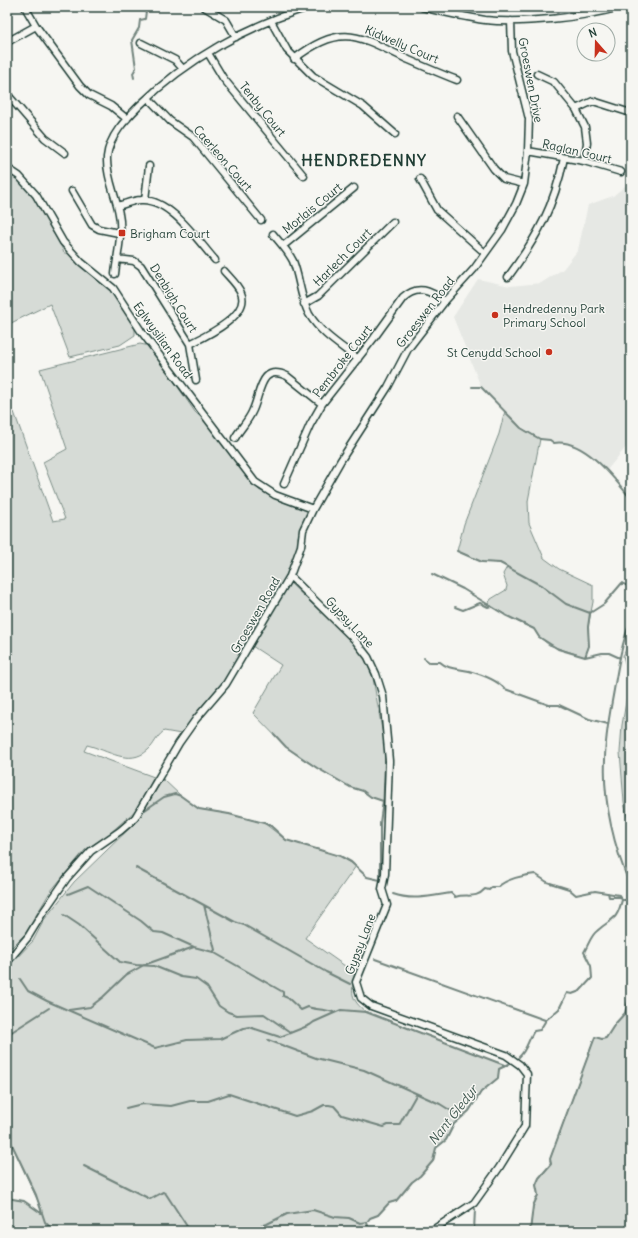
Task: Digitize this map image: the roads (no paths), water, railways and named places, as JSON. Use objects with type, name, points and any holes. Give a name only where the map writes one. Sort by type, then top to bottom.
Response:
[{"type":"street","points":[[25,7],[36,26],[84,90],[96,99],[111,106],[127,119]]},
{"type":"street","points":[[204,7],[222,16],[236,37]]},
{"type":"street","points":[[115,274],[120,220],[118,206],[109,177],[107,158],[115,135],[127,119],[148,98],[183,69],[236,37],[302,8],[309,7]]},
{"type":"street","points":[[422,7],[485,20],[511,21],[604,12],[620,7]]},
{"type":"street","points":[[271,21],[282,43],[294,59],[320,82],[363,106],[395,134]]},
{"type":"street","name":"Groeswen Drive","points":[[485,253],[502,230],[516,204],[524,184],[528,151],[529,119],[512,51],[511,21]]},
{"type":"street","points":[[7,42],[36,26]]},
{"type":"street","name":"Kidwelly Court","points":[[294,59],[322,41],[339,36],[354,36],[372,41],[457,80]]},
{"type":"street","points":[[141,44],[175,60],[183,69]]},
{"type":"street","name":"Tenby Court","points":[[208,53],[223,78],[304,176]]},
{"type":"street","points":[[537,74],[554,82],[576,109],[586,126],[587,143],[584,161]]},
{"type":"street","points":[[7,94],[45,138],[65,153]]},
{"type":"street","name":"Caerleon Court","points":[[148,98],[168,119],[193,137],[261,220]]},
{"type":"street","points":[[576,109],[593,101],[631,113]]},
{"type":"street","points":[[457,116],[499,174],[504,179],[524,184]]},
{"type":"street","name":"Raglan Court","points":[[528,151],[584,161],[621,172]]},
{"type":"street","points":[[508,277],[530,248],[544,221],[558,187],[564,158]]},
{"type":"street","points":[[145,200],[149,166]]},
{"type":"street","name":"Eglwysilian Road","points":[[7,168],[19,176],[36,195],[63,242],[81,262],[113,288],[141,331],[255,482],[275,495],[313,509]]},
{"type":"street","points":[[420,179],[437,210],[456,229],[485,253]]},
{"type":"street","name":"Morlais Court","points":[[283,246],[354,188]]},
{"type":"street","points":[[72,191],[92,225],[100,230],[120,233]]},
{"type":"street","points":[[118,206],[145,200],[159,202],[169,209],[216,260]]},
{"type":"street","name":"Harlech Court","points":[[304,304],[318,296],[393,222]]},
{"type":"street","points":[[273,234],[293,262],[304,304],[321,330],[358,359]]},
{"type":"street","name":"Groeswen Road","points":[[7,962],[28,937],[67,878],[91,851],[120,831],[135,818],[179,743],[196,719],[226,684],[290,576],[301,546],[303,530],[313,509],[341,460],[388,386],[408,349],[485,253]]},
{"type":"street","name":"Denbigh Court","points":[[117,259],[134,261],[141,266],[190,344],[196,380]]},
{"type":"street","name":"Denbigh Court","points":[[190,344],[220,327],[240,310],[243,304],[241,293],[224,271]]},
{"type":"street","name":"Pembroke Court","points":[[284,484],[310,425],[322,404],[408,293],[414,290],[427,290],[445,301]]},
{"type":"street","points":[[235,438],[257,403],[261,384],[268,374],[281,373],[288,376],[322,404]]},
{"type":"street","name":"Gypsy Lane","points":[[290,576],[354,640],[368,657],[382,696],[389,761],[385,874],[382,890],[387,905],[356,982],[361,998],[371,1006],[506,1055],[520,1065],[527,1074],[525,1126],[518,1138],[474,1203],[431,1231]]},
{"type":"waterway","points":[[134,78],[133,73],[136,68],[132,40],[139,28],[140,20],[145,19],[146,11],[151,7]]},
{"type":"waterway","points":[[472,387],[481,387],[521,428],[531,434],[540,439],[550,440],[554,443],[565,443],[587,453],[608,471],[631,499]]},
{"type":"waterway","points":[[457,551],[482,562],[500,563],[542,586],[566,604],[590,613]]},
{"type":"waterway","points":[[432,574],[463,589],[505,615],[534,629],[539,637],[558,649],[585,657],[609,653],[620,658]]},
{"type":"waterway","points":[[585,657],[589,646],[588,627],[590,613],[604,604],[622,583],[631,588]]},
{"type":"waterway","points":[[455,607],[463,610],[480,603],[488,607],[491,606]]},
{"type":"waterway","points":[[631,620],[625,637],[617,672],[609,716],[605,751],[606,792],[611,825],[619,857],[631,887]]},
{"type":"waterway","points":[[424,658],[429,662],[440,662],[450,668],[478,674],[493,680],[505,689],[549,705],[559,705],[589,719],[608,724]]},
{"type":"waterway","points":[[145,810],[164,797],[175,794],[181,796],[199,809],[229,814],[264,823],[271,826],[286,840],[340,856],[351,862],[367,877],[380,880],[380,823],[383,801],[371,797],[363,791],[350,787],[317,768],[286,747],[274,734]]},
{"type":"waterway","points":[[136,868],[235,922],[244,925],[350,984]]},
{"type":"waterway","points":[[393,894],[415,898],[451,893],[455,897],[474,895],[485,889],[489,890],[492,887],[498,887],[501,884],[521,876],[535,874],[547,882],[569,889],[576,895],[595,891],[619,895],[622,900]]},
{"type":"waterway","points":[[68,894],[88,886],[141,921],[154,932],[163,933],[194,947],[213,952],[283,992],[283,996],[288,998],[301,1010],[308,1007],[333,1012]]},
{"type":"waterway","points":[[608,893],[609,897],[620,897]]},
{"type":"waterway","name":"Nant Gledyr","points":[[519,1057],[524,1051],[534,1031],[540,1030],[546,1020],[559,1009],[567,993],[572,994],[580,991],[592,978],[591,966],[584,952],[595,933],[613,919],[618,913],[622,900],[631,900]]},
{"type":"waterway","points":[[204,905],[215,950],[213,952]]},
{"type":"waterway","points":[[64,915],[79,925],[120,962],[154,966],[181,977],[196,979],[207,987],[219,1006],[228,1012],[237,1015],[264,1014],[290,1032]]},
{"type":"waterway","points":[[69,1010],[90,1007],[126,975],[144,965],[194,947]]},
{"type":"waterway","points":[[375,959],[545,1020]]},
{"type":"waterway","points":[[20,979],[28,991],[47,1001],[155,1048],[187,1040],[220,1039],[249,1027],[280,1037],[341,1010],[366,1012],[507,1066]]},
{"type":"waterway","points":[[530,1231],[533,1206],[538,1195],[536,1185],[539,1178],[551,1164],[550,1159],[595,1037],[602,1039],[606,1038],[615,1024],[625,1013],[631,990]]},
{"type":"waterway","points":[[7,1035],[49,1008]]},
{"type":"waterway","points":[[268,1040],[316,1058],[364,1070],[440,1104],[461,1117]]},
{"type":"waterway","name":"Nant Gledyr","points":[[369,1231],[367,1222],[370,1218],[378,1215],[389,1203],[396,1201],[412,1182],[420,1176],[433,1161],[436,1148],[446,1140],[454,1124],[469,1111],[481,1092],[498,1078],[499,1069],[509,1064]]},
{"type":"waterway","points":[[126,1108],[142,1104],[171,1106],[190,1101],[208,1101],[229,1094],[295,1116],[313,1111],[324,1105],[334,1106],[342,1115],[384,1127],[388,1125],[399,1125],[416,1095]]},
{"type":"waterway","points":[[7,1134],[36,1195],[45,1222],[54,1231]]},
{"type":"waterway","points":[[84,1166],[150,1199],[163,1192],[166,1194],[190,1231]]},
{"type":"waterway","points":[[7,1198],[24,1201],[41,1213]]},
{"type":"waterway","points":[[474,1231],[475,1209]]},
{"type":"waterway","points":[[245,1231],[267,1224],[287,1214],[313,1210],[335,1217],[349,1218],[360,1223],[367,1222]]},
{"type":"place","name":"Brigham Court","points":[[122,233]]},
{"type":"place","name":"Hendredenny Park Primary School","points":[[495,315]]},
{"type":"place","name":"St Cenydd School","points":[[549,352]]},
{"type":"district","name":"HENDREDENNY","points":[[364,160]]}]
